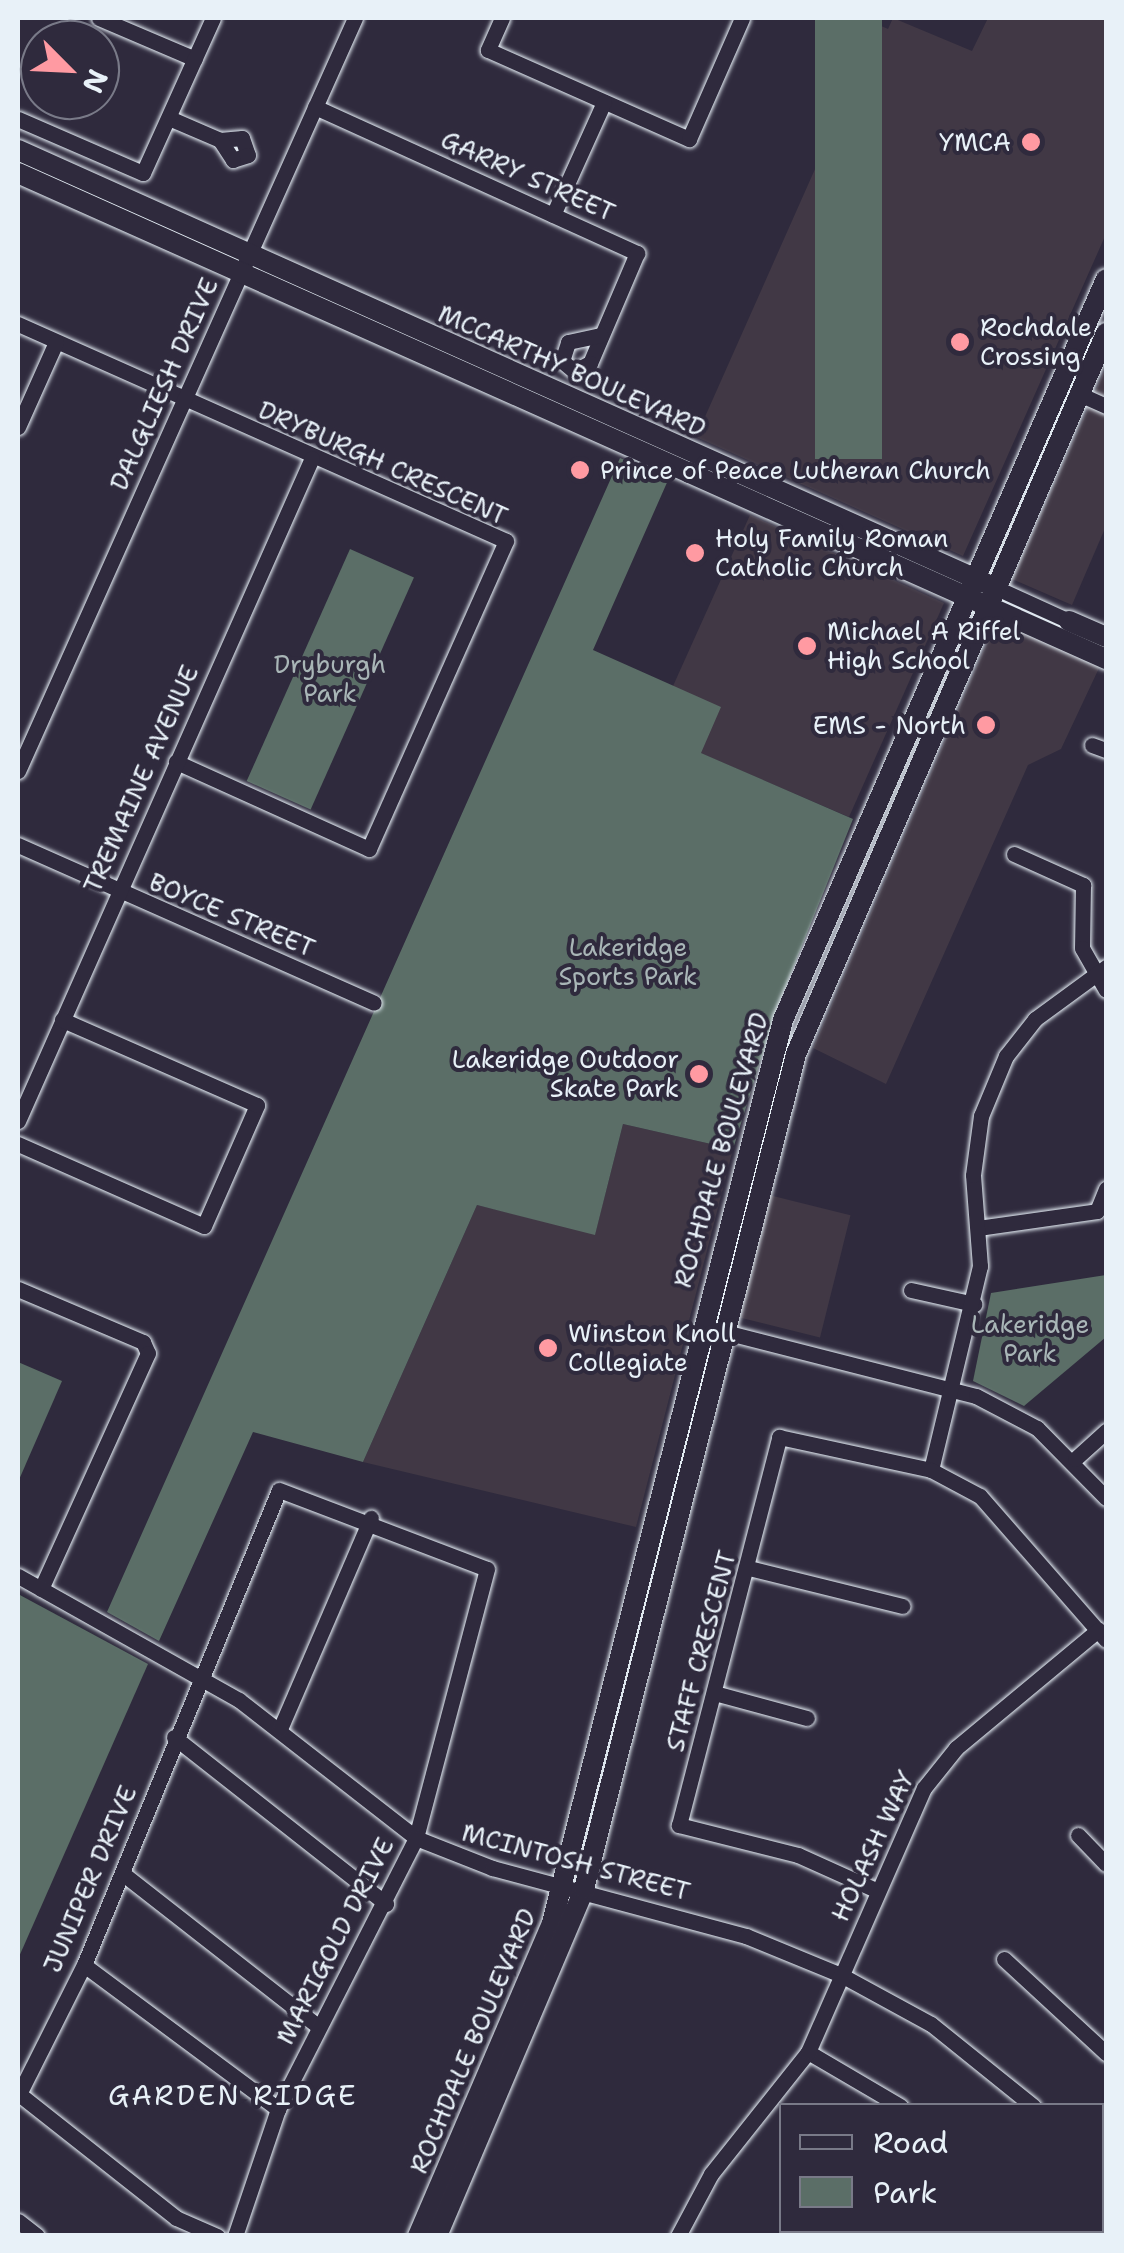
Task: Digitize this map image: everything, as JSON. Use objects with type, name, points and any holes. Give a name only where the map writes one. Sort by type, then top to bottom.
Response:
[{"type":"main road","name":"MCCARTHY BOULEVARD","points":[[18,150],[246,263],[979,591],[1106,659]]},
{"type":"main road","name":"MCCARTHY BOULEVARD","points":[[18,174],[246,263]]},
{"type":"main road","name":"ROCHDALE BOULEVARD","points":[[436,2236],[573,1887],[796,1054],[1106,279]]},
{"type":"main road","name":"ROCHDALE BOULEVARD","points":[[418,2236],[573,1887],[698,1326],[783,1020],[979,591],[1106,333]]},
{"type":"main road","name":"MCCARTHY BOULEVARD","points":[[1070,621],[1106,637]]},
{"type":"street","points":[[99,18],[195,60]]},
{"type":"street","points":[[18,118],[143,174],[214,18]]},
{"type":"street","name":"DALGLIESH DRIVE","points":[[18,771],[355,18]]},
{"type":"street","points":[[502,18],[488,50],[689,139],[740,18]]},
{"type":"street","points":[[553,215],[604,102]]},
{"type":"street","name":"GARRY STREET","points":[[315,107],[637,252],[600,335]]},
{"type":"street","points":[[169,118],[220,140]]},
{"type":"street","name":"DRYBURGH CRESCENT","points":[[18,324],[506,541],[369,848],[176,762]]},
{"type":"street","points":[[18,427],[56,342]]},
{"type":"street","points":[[1079,394],[1106,406]]},
{"type":"street","name":"TREMAINE AVENUE","points":[[18,1121],[312,458]]},
{"type":"street","name":"MCCARTHY BOULEVARD","points":[[979,591],[1070,621]]},
{"type":"street","name":"BOYCE STREET","points":[[18,844],[118,893],[374,1003]]},
{"type":"street","points":[[1014,854],[1084,885],[1082,948],[1100,969],[1106,990]]},
{"type":"street","points":[[1100,969],[1006,1056],[981,1116],[972,1175],[978,1228],[974,1304],[931,1470],[1014,1525],[1102,1635]]},
{"type":"street","points":[[18,1144],[204,1226],[257,1105],[62,1020]]},
{"type":"street","points":[[978,1228],[1097,1211],[1106,1189]]},
{"type":"street","points":[[18,1289],[143,1342],[148,1353],[41,1589]]},
{"type":"street","points":[[910,1290],[974,1304]]},
{"type":"street","points":[[698,1326],[954,1387],[1074,1459],[1106,1498]]},
{"type":"street","points":[[1074,1459],[1106,1431]]},
{"type":"street","name":"STAFF CRESCENT","points":[[878,1891],[798,1855],[679,1825],[718,1694],[779,1437],[931,1470]]},
{"type":"street","name":"JUNIPER DRIVE","points":[[18,2095],[84,1965],[197,1675],[278,1490],[371,1518]]},
{"type":"street","points":[[280,1729],[371,1518]]},
{"type":"street","name":"MARIGOLD DRIVE","points":[[235,2236],[278,2109],[318,2026],[386,1904],[416,1838],[487,1570],[426,1552],[371,1518]]},
{"type":"street","points":[[749,1568],[902,1606]]},
{"type":"street","name":"MCINTOSH STREET","points":[[18,1576],[197,1675],[280,1729],[416,1838],[746,1936],[841,1975],[931,2024],[1029,2103]]},
{"type":"street","name":"HOLASH WAY","points":[[678,2236],[711,2174],[808,2052],[924,1788],[956,1748],[1102,1635]]},
{"type":"street","points":[[718,1694],[806,1718]]},
{"type":"street","points":[[174,1737],[386,1904]]},
{"type":"street","points":[[1078,1835],[1106,1864]]},
{"type":"street","points":[[122,1873],[318,2026]]},
{"type":"street","points":[[1004,1959],[1106,2053]]},
{"type":"street","points":[[84,1965],[278,2109]]},
{"type":"street","points":[[808,2052],[895,2103]]},
{"type":"street","points":[[18,2095],[176,2218],[217,2236]]},
{"type":"street","points":[[18,2221],[37,2236]]},
{"type":"shaded area","name":"Rochdale Crossing","points":[[893,18],[972,51],[988,18],[1106,18],[1106,234],[963,556],[696,437],[879,25],[888,29]]},
{"type":"shaded area","points":[[1106,367],[1106,526],[1072,605],[1012,579]]},
{"type":"shaded area","name":"Michael A Riffel High School","points":[[750,515],[944,603],[849,817],[700,753],[673,686]]},
{"type":"shaded area","points":[[996,621],[1100,666],[1061,749],[1028,765],[886,1084],[813,1048]]},
{"type":"shaded area","name":"Winston Knoll Collegiate","points":[[623,1124],[733,1149],[636,1527],[363,1462],[477,1205],[595,1234]]},
{"type":"shaded area","points":[[769,1195],[851,1215],[820,1338],[739,1317]]},
{"type":"green space","points":[[815,18],[882,18],[882,459],[815,459]]},
{"type":"green space","name":"Lakeridge Sports Park","points":[[620,458],[669,478],[593,650],[721,707],[701,753],[853,819],[776,1011],[733,1149],[623,1124],[595,1235],[477,1205],[363,1462],[253,1432],[159,1641],[107,1612]]},
{"type":"green space","name":"Dryburgh Park","points":[[350,549],[414,577],[311,810],[247,781]]},
{"type":"green space","name":"Lakeridge Park","points":[[1106,1275],[1106,1337],[1024,1406],[973,1381],[991,1293]]},
{"type":"green space","points":[[18,1362],[62,1381],[18,1482]]},
{"type":"green space","points":[[18,1594],[148,1664],[18,1959]]},
{"type":"place","name":"YMCA","points":[[1031,142]]},
{"type":"place","name":"Rochdale Crossing","points":[[960,342]]},
{"type":"place","name":"Prince of Peace Lutheran Church","points":[[580,470]]},
{"type":"place","name":"Holy Family Roman Catholic Church","points":[[695,553]]},
{"type":"place","name":"Michael A Riffel High School","points":[[807,646]]},
{"type":"place","name":"EMS - North","points":[[986,725]]},
{"type":"place","name":"Lakeridge Outdoor Skate Park","points":[[699,1074]]},
{"type":"place","name":"Winston Knoll Collegiate","points":[[548,1348]]},
{"type":"district","name":"GARDEN RIDGE","points":[[233,2095]]}]
